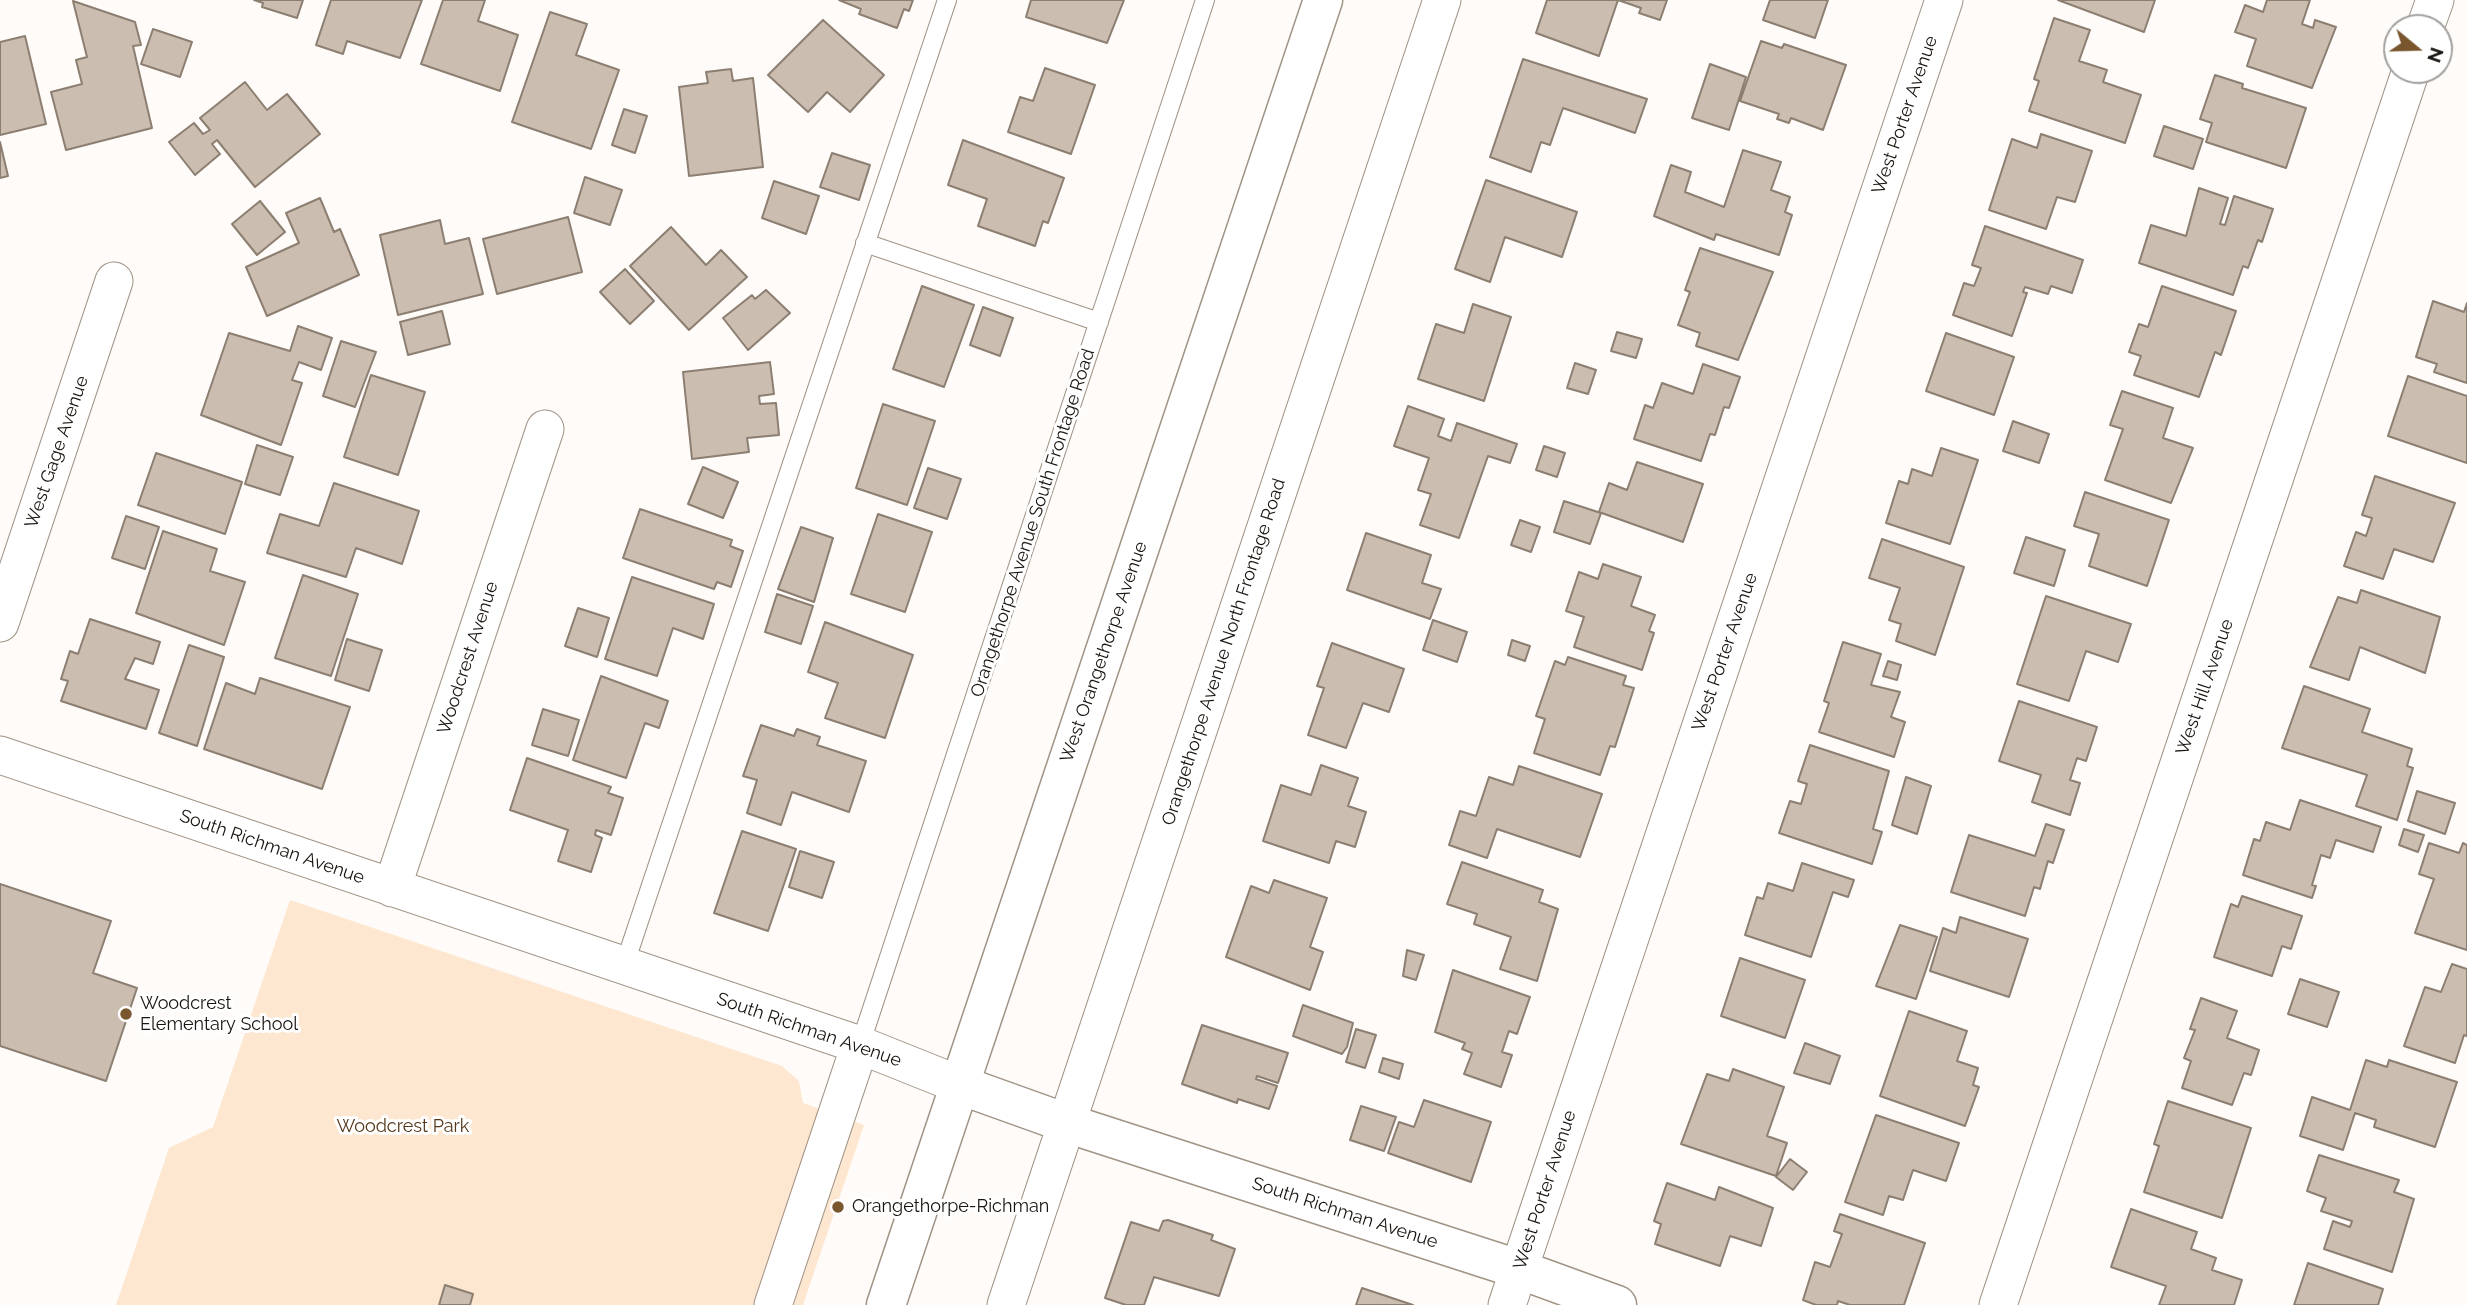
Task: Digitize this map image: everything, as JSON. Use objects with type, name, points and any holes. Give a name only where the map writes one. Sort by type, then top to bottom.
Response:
[{"type":"main road","name":"West Orangethorpe Avenue","points":[[886,1305],[1323,0]]},
{"type":"main road","name":"South Richman Avenue","points":[[960,1085],[1066,1123],[1518,1269],[1617,1305]]},
{"type":"street","name":"Orangethorpe Avenue North Frontage Road","points":[[1006,1305],[1442,0]]},
{"type":"street","name":"West Porter Avenue","points":[[1507,1305],[1944,0]]},
{"type":"street","name":"West Hill Avenue","points":[[1998,1305],[2406,84]]},
{"type":"street","name":"West Gage Avenue","points":[[0,623],[114,281]]},
{"type":"street","name":"Woodcrest Avenue","points":[[392,888],[545,429]]},
{"type":"street","name":"South Richman Avenue","points":[[0,755],[860,1045],[960,1085]]},
{"type":"street","points":[[773,1305],[860,1045]]},
{"type":"lane","points":[[624,966],[947,0]]},
{"type":"lane","name":"Orangethorpe Avenue South Frontage Road","points":[[860,1045],[1205,0]]},
{"type":"lane","points":[[865,243],[1099,322]]},
{"type":"green space","name":"Woodcrest Park","points":[[290,900],[782,1066],[799,1081],[803,1103],[864,1125],[803,1305],[116,1305],[169,1148],[213,1127]]},
{"type":"building","points":[[254,0],[303,0],[297,18],[262,7],[263,3]]},
{"type":"building","points":[[331,0],[422,0],[400,58],[347,41],[343,54],[316,45]]},
{"type":"building","points":[[443,0],[485,0],[478,21],[518,35],[500,91],[421,64]]},
{"type":"building","points":[[839,0],[913,0],[909,11],[904,9],[897,28],[859,14],[861,9]]},
{"type":"building","points":[[1031,0],[1124,0],[1107,43],[1026,17]]},
{"type":"building","points":[[1547,0],[1618,0],[1599,56],[1536,33]]},
{"type":"building","points":[[1618,0],[1667,0],[1660,20],[1639,13],[1641,8]]},
{"type":"building","points":[[1770,0],[1828,0],[1815,38],[1763,20]]},
{"type":"building","points":[[2058,0],[2155,0],[2144,32]]},
{"type":"building","points":[[2267,0],[2310,0],[2302,24],[2313,28],[2315,20],[2336,27],[2312,88],[2247,66],[2256,39],[2235,32],[2245,5],[2263,12]]},
{"type":"building","points":[[73,1],[135,22],[141,45],[133,46],[152,128],[66,150],[51,92],[82,84],[76,60],[87,57]]},
{"type":"building","points":[[550,12],[587,24],[576,55],[619,70],[591,149],[512,122]]},
{"type":"building","points":[[2054,18],[2090,30],[2079,61],[2107,70],[2103,82],[2141,95],[2125,143],[2029,111],[2039,81],[2034,79]]},
{"type":"building","points":[[823,20],[884,75],[850,112],[827,92],[808,112],[768,75]]},
{"type":"building","points":[[153,29],[192,42],[180,77],[141,64]]},
{"type":"building","points":[[25,36],[46,124],[0,135],[0,42]]},
{"type":"building","points":[[1761,41],[1782,48],[1784,44],[1846,65],[1823,130],[1791,118],[1789,123],[1777,119],[1779,114],[1740,101]]},
{"type":"building","points":[[1523,59],[1647,99],[1635,133],[1563,108],[1550,145],[1541,142],[1531,172],[1490,157]]},
{"type":"building","points":[[1710,64],[1746,77],[1729,130],[1692,118]]},
{"type":"building","points":[[1045,68],[1095,85],[1071,154],[1008,132],[1020,97],[1033,101]]},
{"type":"building","points":[[731,69],[733,81],[753,78],[763,167],[689,176],[679,87],[708,83],[706,72]]},
{"type":"building","points":[[2215,75],[2243,84],[2242,88],[2306,108],[2286,168],[2206,142],[2212,123],[2200,119]]},
{"type":"building","points":[[245,82],[267,110],[287,94],[320,134],[255,187],[217,140],[212,144],[220,154],[195,175],[169,142],[194,123],[203,134],[210,130],[200,118]]},
{"type":"building","points":[[624,109],[647,116],[635,153],[612,145]]},
{"type":"building","points":[[2164,126],[2203,139],[2193,169],[2154,156]]},
{"type":"building","points":[[2041,134],[2092,151],[2075,202],[2057,197],[2046,229],[1989,210],[2012,139],[2037,148]]},
{"type":"building","points":[[963,140],[1064,178],[1048,223],[1043,221],[1035,246],[978,226],[987,199],[948,185]]},
{"type":"building","points":[[0,142],[8,176],[0,178]]},
{"type":"building","points":[[1743,150],[1781,162],[1771,190],[1790,197],[1785,212],[1792,215],[1779,255],[1716,234],[1714,240],[1654,216],[1671,165],[1691,172],[1685,192],[1724,207]]},
{"type":"building","points":[[832,153],[870,165],[859,200],[820,187]]},
{"type":"building","points":[[585,177],[622,190],[610,225],[574,213]]},
{"type":"building","points":[[1486,180],[1577,212],[1562,257],[1505,237],[1490,282],[1455,269]]},
{"type":"building","points":[[774,181],[819,196],[806,234],[762,218]]},
{"type":"building","points":[[2199,188],[2228,198],[2220,224],[2225,225],[2234,196],[2273,209],[2262,242],[2258,240],[2248,268],[2243,266],[2233,295],[2139,263],[2151,225],[2186,236]]},
{"type":"building","points":[[320,198],[334,232],[340,229],[359,275],[267,316],[246,267],[299,243],[286,213]]},
{"type":"building","points":[[260,201],[285,232],[257,255],[232,224]]},
{"type":"building","points":[[568,217],[582,272],[497,294],[483,239]]},
{"type":"building","points":[[440,220],[445,244],[469,238],[483,294],[398,315],[380,235]]},
{"type":"building","points":[[1985,226],[2083,260],[2072,293],[2051,286],[2048,294],[2025,287],[2023,292],[2027,293],[2012,336],[1953,315],[1964,283],[1974,286],[1981,268],[1972,265]]},
{"type":"building","points":[[671,227],[706,265],[721,250],[747,277],[689,330],[630,266]]},
{"type":"building","points":[[1700,248],[1773,272],[1738,360],[1696,346],[1700,333],[1678,325],[1690,292],[1685,290]]},
{"type":"building","points":[[625,269],[654,301],[630,324],[600,292]]},
{"type":"building","points":[[922,286],[974,305],[944,387],[893,369]]},
{"type":"building","points":[[2162,286],[2236,311],[2221,355],[2215,352],[2199,397],[2134,375],[2141,356],[2129,352],[2139,324],[2148,327]]},
{"type":"building","points":[[766,290],[790,313],[748,350],[723,318],[752,295],[755,299]]},
{"type":"building","points":[[2433,301],[2464,312],[2467,303],[2467,383],[2434,372],[2437,364],[2416,357]]},
{"type":"building","points":[[1473,304],[1511,317],[1484,401],[1418,379],[1436,324],[1464,333]]},
{"type":"building","points":[[983,307],[1013,318],[1000,356],[970,345]]},
{"type":"building","points":[[442,311],[450,344],[408,355],[400,322]]},
{"type":"building","points":[[298,326],[332,338],[321,370],[299,362],[292,380],[302,383],[281,445],[201,415],[229,333],[290,351]]},
{"type":"building","points":[[1617,332],[1642,339],[1636,358],[1611,351]]},
{"type":"building","points":[[1946,333],[2014,357],[1994,415],[1926,391]]},
{"type":"building","points":[[341,341],[376,352],[355,407],[323,396]]},
{"type":"building","points":[[770,362],[774,394],[759,396],[760,404],[776,403],[779,435],[747,438],[749,452],[692,459],[683,372]]},
{"type":"building","points":[[1575,363],[1596,370],[1588,394],[1567,388]]},
{"type":"building","points":[[1703,364],[1740,377],[1729,408],[1724,407],[1715,435],[1710,434],[1701,461],[1634,439],[1645,405],[1653,408],[1662,383],[1693,394]]},
{"type":"building","points":[[371,375],[425,392],[398,475],[344,457]]},
{"type":"building","points":[[2408,376],[2467,396],[2467,463],[2388,436]]},
{"type":"building","points":[[2122,391],[2173,408],[2163,438],[2193,448],[2171,503],[2105,480],[2123,429],[2110,425]]},
{"type":"building","points":[[883,404],[935,421],[907,505],[856,488]]},
{"type":"building","points":[[1408,406],[1444,419],[1438,436],[1451,441],[1457,423],[1517,444],[1510,463],[1488,456],[1459,538],[1420,525],[1431,494],[1418,490],[1429,458],[1394,446]]},
{"type":"building","points":[[2013,421],[2049,434],[2039,463],[2003,451]]},
{"type":"building","points":[[257,445],[293,457],[280,495],[245,484]]},
{"type":"building","points":[[1544,446],[1565,453],[1557,477],[1536,470]]},
{"type":"building","points":[[1941,448],[1978,460],[1950,544],[1886,523],[1899,481],[1908,484],[1912,469],[1932,476]]},
{"type":"building","points":[[156,453],[242,482],[225,534],[138,505]]},
{"type":"building","points":[[1637,462],[1703,484],[1683,542],[1599,512],[1609,483],[1627,490]]},
{"type":"building","points":[[703,467],[738,482],[723,518],[688,504]]},
{"type":"building","points":[[928,468],[961,479],[947,519],[914,508]]},
{"type":"building","points":[[2375,476],[2455,503],[2433,562],[2394,549],[2383,579],[2344,566],[2356,532],[2366,536],[2372,518],[2362,515]]},
{"type":"building","points":[[334,483],[419,511],[402,564],[356,548],[346,577],[267,553],[280,514],[319,526]]},
{"type":"building","points":[[2085,492],[2169,520],[2147,586],[2089,566],[2099,534],[2074,526]]},
{"type":"building","points":[[1564,501],[1601,513],[1590,544],[1554,532]]},
{"type":"building","points":[[640,509],[732,540],[730,546],[743,551],[731,587],[717,582],[714,589],[623,558]]},
{"type":"building","points":[[878,514],[932,532],[905,612],[851,594]]},
{"type":"building","points":[[126,516],[159,527],[145,569],[112,558]]},
{"type":"building","points":[[1520,520],[1540,527],[1531,552],[1511,545]]},
{"type":"building","points":[[801,527],[833,538],[814,602],[778,589]]},
{"type":"building","points":[[163,531],[217,549],[210,571],[245,582],[224,645],[136,613]]},
{"type":"building","points":[[1366,533],[1431,555],[1422,583],[1441,589],[1430,619],[1347,590]]},
{"type":"building","points":[[2026,537],[2065,550],[2054,586],[2014,573]]},
{"type":"building","points":[[1882,539],[1964,567],[1935,655],[1896,641],[1901,624],[1889,620],[1900,588],[1869,578]]},
{"type":"building","points":[[1603,564],[1641,577],[1631,606],[1655,615],[1649,631],[1654,633],[1642,670],[1574,647],[1584,617],[1566,611],[1579,572],[1598,579]]},
{"type":"building","points":[[303,575],[358,594],[331,676],[275,658]]},
{"type":"building","points":[[632,577],[714,604],[703,639],[673,628],[657,676],[605,659]]},
{"type":"building","points":[[2361,590],[2440,617],[2425,673],[2360,647],[2349,680],[2310,667],[2338,597],[2357,603]]},
{"type":"building","points":[[777,594],[813,606],[801,644],[765,632]]},
{"type":"building","points":[[2046,596],[2131,624],[2118,662],[2086,651],[2069,701],[2017,684]]},
{"type":"building","points":[[578,608],[609,618],[597,657],[565,646]]},
{"type":"building","points":[[90,619],[160,642],[153,664],[135,658],[125,679],[159,690],[146,729],[61,701],[68,681],[61,679],[70,651],[78,654]]},
{"type":"building","points":[[1433,620],[1467,632],[1457,662],[1423,650]]},
{"type":"building","points":[[825,622],[913,655],[885,738],[825,718],[838,683],[808,672]]},
{"type":"building","points":[[347,639],[382,650],[369,691],[335,680]]},
{"type":"building","points":[[1512,640],[1530,646],[1525,661],[1508,655]]},
{"type":"building","points":[[1843,642],[1881,654],[1871,685],[1900,692],[1891,717],[1905,722],[1894,757],[1819,732],[1829,703],[1824,701]]},
{"type":"building","points":[[1332,643],[1404,669],[1389,712],[1363,703],[1346,748],[1308,735],[1324,688],[1317,686]]},
{"type":"building","points":[[189,645],[224,657],[197,746],[159,733]]},
{"type":"building","points":[[1568,657],[1626,676],[1623,685],[1634,688],[1615,747],[1610,746],[1600,775],[1534,753],[1545,719],[1536,716],[1555,661],[1565,665]]},
{"type":"building","points":[[1888,661],[1901,665],[1897,680],[1883,676]]},
{"type":"building","points":[[601,676],[668,701],[659,728],[645,723],[626,778],[573,760]]},
{"type":"building","points":[[260,678],[350,707],[322,789],[204,749],[226,683],[255,694]]},
{"type":"building","points":[[2304,686],[2370,709],[2362,732],[2412,749],[2407,766],[2413,768],[2397,820],[2356,806],[2367,775],[2282,748]]},
{"type":"building","points":[[2019,701],[2097,727],[2086,761],[2077,758],[2070,780],[2080,783],[2070,815],[2032,802],[2041,775],[1999,761]]},
{"type":"building","points":[[543,709],[579,720],[568,756],[532,745]]},
{"type":"building","points":[[761,725],[794,736],[797,729],[820,737],[817,745],[866,761],[849,812],[792,792],[781,825],[747,813],[757,780],[743,776]]},
{"type":"building","points":[[1810,745],[1889,771],[1873,829],[1882,832],[1872,864],[1779,833],[1790,801],[1801,804],[1807,784],[1798,781]]},
{"type":"building","points":[[527,758],[611,787],[608,793],[623,798],[611,835],[596,830],[595,835],[602,838],[591,872],[558,861],[568,830],[510,810]]},
{"type":"building","points":[[1321,765],[1358,778],[1348,806],[1366,812],[1355,847],[1336,841],[1329,863],[1263,841],[1281,785],[1311,795]]},
{"type":"building","points":[[1519,766],[1602,794],[1580,857],[1497,829],[1487,858],[1449,845],[1460,811],[1476,816],[1489,777],[1513,785]]},
{"type":"building","points":[[1906,777],[1931,786],[1917,834],[1892,825]]},
{"type":"building","points":[[2417,791],[2455,803],[2445,834],[2408,821]]},
{"type":"building","points":[[2300,800],[2381,827],[2373,852],[2336,840],[2330,858],[2321,855],[2312,885],[2316,886],[2312,898],[2243,875],[2254,839],[2260,841],[2266,822],[2290,830]]},
{"type":"building","points":[[2046,824],[2064,830],[2053,863],[2048,861],[2040,889],[2034,887],[2025,916],[1951,892],[1969,835],[2035,856]]},
{"type":"building","points":[[2404,829],[2424,835],[2418,852],[2399,845]]},
{"type":"building","points":[[742,831],[796,849],[768,931],[714,913]]},
{"type":"building","points":[[2429,843],[2459,853],[2463,843],[2467,845],[2467,950],[2415,933],[2434,879],[2419,874]]},
{"type":"building","points":[[800,851],[834,862],[822,898],[789,887]]},
{"type":"building","points":[[1462,862],[1543,890],[1539,902],[1558,909],[1537,981],[1500,969],[1511,937],[1474,924],[1477,914],[1447,904]]},
{"type":"building","points":[[1802,863],[1854,880],[1848,897],[1833,892],[1811,957],[1745,935],[1757,897],[1763,899],[1768,883],[1793,891]]},
{"type":"building","points":[[1274,880],[1327,898],[1310,947],[1323,952],[1310,990],[1226,957],[1251,886],[1269,893]]},
{"type":"building","points":[[0,884],[111,921],[93,973],[137,988],[106,1081],[0,1046]]},
{"type":"building","points":[[2242,896],[2302,916],[2291,949],[2282,946],[2272,976],[2214,957],[2231,904],[2238,907]]},
{"type":"building","points":[[1960,917],[2028,939],[2009,997],[1930,971],[1943,928],[1956,933]]},
{"type":"building","points":[[1900,925],[1937,937],[1916,999],[1876,986]]},
{"type":"building","points":[[1407,950],[1424,955],[1416,980],[1403,976]]},
{"type":"building","points":[[1740,958],[1805,980],[1785,1038],[1721,1016]]},
{"type":"building","points":[[2452,964],[2467,969],[2467,1036],[2464,1035],[2455,1063],[2404,1046],[2425,987],[2441,992]]},
{"type":"building","points":[[1453,970],[1530,997],[1517,1034],[1509,1031],[1502,1052],[1512,1055],[1501,1087],[1464,1074],[1472,1053],[1462,1049],[1465,1043],[1435,1032]]},
{"type":"building","points":[[2300,979],[2339,992],[2327,1027],[2288,1014]]},
{"type":"building","points":[[2201,998],[2237,1011],[2227,1038],[2259,1050],[2251,1075],[2244,1073],[2232,1105],[2182,1088],[2191,1061],[2184,1058],[2195,1030],[2190,1029]]},
{"type":"building","points":[[1303,1005],[1353,1023],[1347,1047],[1342,1054],[1293,1036]]},
{"type":"building","points":[[1909,1011],[1967,1031],[1957,1061],[1978,1068],[1973,1085],[1979,1087],[1965,1126],[1880,1096]]},
{"type":"building","points":[[1202,1025],[1288,1053],[1278,1083],[1257,1076],[1256,1079],[1277,1086],[1269,1109],[1238,1099],[1237,1103],[1182,1084]]},
{"type":"building","points":[[1356,1029],[1376,1035],[1365,1068],[1346,1062]]},
{"type":"building","points":[[1805,1043],[1840,1056],[1830,1084],[1794,1073]]},
{"type":"building","points":[[1383,1058],[1403,1064],[1399,1079],[1379,1072]]},
{"type":"building","points":[[2366,1060],[2387,1067],[2389,1060],[2457,1082],[2435,1147],[2374,1127],[2376,1120],[2355,1113],[2343,1150],[2300,1136],[2312,1097],[2350,1110]]},
{"type":"building","points":[[1733,1069],[1784,1087],[1767,1136],[1787,1143],[1776,1176],[1681,1144],[1707,1074],[1729,1081]]},
{"type":"building","points":[[1424,1100],[1491,1122],[1471,1182],[1388,1153],[1399,1122],[1414,1127]]},
{"type":"building","points":[[2168,1101],[2251,1128],[2222,1218],[2144,1192],[2159,1146],[2154,1144]]},
{"type":"building","points":[[1361,1106],[1396,1117],[1384,1151],[1350,1140]]},
{"type":"building","points":[[1876,1115],[1959,1143],[1946,1181],[1913,1170],[1903,1200],[1889,1196],[1883,1215],[1845,1202]]},
{"type":"building","points":[[2319,1155],[2399,1180],[2394,1192],[2414,1199],[2392,1272],[2324,1249],[2333,1221],[2350,1227],[2352,1221],[2321,1211],[2326,1198],[2307,1191]]},
{"type":"building","points":[[1790,1159],[1807,1172],[1793,1190],[1776,1177]]},
{"type":"building","points":[[1667,1183],[1715,1200],[1719,1187],[1773,1208],[1761,1246],[1730,1236],[1720,1266],[1655,1244],[1661,1224],[1654,1221]]},
{"type":"building","points":[[2131,1209],[2197,1232],[2191,1249],[2216,1258],[2212,1270],[2242,1280],[2234,1305],[2159,1305],[2166,1286],[2111,1267]]},
{"type":"building","points":[[1840,1214],[1925,1243],[1904,1305],[1850,1305],[1838,1301],[1837,1305],[1816,1305],[1803,1300],[1815,1262],[1830,1267],[1842,1234],[1834,1231]]},
{"type":"building","points":[[1168,1220],[1213,1235],[1211,1240],[1235,1249],[1219,1296],[1154,1277],[1144,1305],[1126,1305],[1105,1298],[1131,1222],[1159,1231],[1163,1221]]},
{"type":"building","points":[[2308,1263],[2383,1289],[2378,1305],[2294,1305]]},
{"type":"building","points":[[445,1285],[473,1294],[470,1305],[439,1305]]},
{"type":"building","points":[[1362,1288],[1413,1305],[1356,1305]]},
{"type":"place","name":"Woodcrest Elementary School","points":[[126,1014]]},
{"type":"place","name":"Orangethorpe-Richman","points":[[838,1207]]}]
